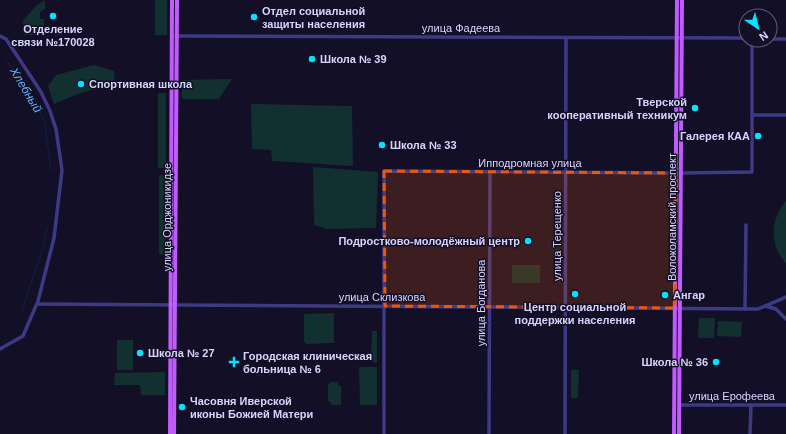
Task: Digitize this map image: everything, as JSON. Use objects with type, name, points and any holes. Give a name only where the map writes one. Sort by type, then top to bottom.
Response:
[{"type":"main road","name":"улица Орджоникидзе","points":[[172,0],[171,96],[174,434]]},
{"type":"main road","name":"улица Орджоникидзе","points":[[170,434],[177,0]]},
{"type":"main road","name":"Волоколамский проспект","points":[[677,0],[676,173],[679,434]]},
{"type":"main road","name":"Волоколамский проспект","points":[[674,434],[681,173],[682,0]]},
{"type":"main road","points":[[171,96],[176,100]]},
{"type":"street","points":[[0,36],[6,39],[47,103],[56,128],[62,170],[54,238],[37,304],[23,336],[0,349]]},
{"type":"street","name":"улица Фадеева","points":[[176,36],[738,38]]},
{"type":"street","name":"улица Терещенко","points":[[565,434],[566,38]]},
{"type":"street","points":[[681,173],[752,172],[752,48]]},
{"type":"street","points":[[752,115],[786,115]]},
{"type":"street","name":"Ипподромная улица","points":[[385,306],[384,171],[676,173]]},
{"type":"street","name":"улица Богданова","points":[[489,434],[490,172]]},
{"type":"street","points":[[745,309],[746,224]]},
{"type":"street","name":"улица Склизкова","points":[[37,304],[758,309],[786,297]]},
{"type":"street","points":[[384,434],[385,306]]},
{"type":"street","points":[[765,306],[776,309],[786,319]]},
{"type":"street","points":[[750,434],[751,405]]},
{"type":"street","name":"улица Ерофеева","points":[[679,406],[786,405]]},
{"type":"highlighted area","points":[[384,171],[676,173],[675,308],[385,306]]},
{"type":"green space","points":[[45,0],[45,9],[40,12],[40,19],[44,19],[44,33],[40,35],[24,35],[23,20],[37,5]]},
{"type":"green space","points":[[155,0],[167,0],[167,35],[155,35]]},
{"type":"green space","name":"Спортивная школа","points":[[94,65],[114,71],[115,84],[81,93],[54,104],[48,86],[56,75]]},
{"type":"green space","points":[[232,79],[219,99],[182,99],[182,80]]},
{"type":"green space","points":[[158,93],[166,93],[166,168],[158,168]]},
{"type":"green space","points":[[251,104],[352,106],[353,166],[272,161],[271,150],[252,149]]},
{"type":"green space","points":[[313,167],[378,172],[376,228],[327,229],[314,225]]},
{"type":"green space","points":[[159,175],[165,175],[165,255],[159,254]]},
{"type":"green space","points":[[786,201],[786,263],[780,256],[774,241],[774,224]]},
{"type":"green space","points":[[512,265],[540,265],[540,283],[512,283]]},
{"type":"green space","points":[[334,313],[334,343],[306,344],[304,341],[304,314]]},
{"type":"green space","points":[[699,318],[715,318],[714,338],[698,338]]},
{"type":"green space","points":[[718,321],[742,322],[741,337],[717,336]]},
{"type":"green space","points":[[372,331],[377,331],[377,363],[373,362],[371,359]]},
{"type":"green space","points":[[117,340],[133,340],[133,370],[117,370]]},
{"type":"green space","points":[[359,367],[377,367],[377,405],[360,405]]},
{"type":"green space","points":[[571,370],[579,370],[578,398],[571,398]]},
{"type":"green space","points":[[165,372],[165,395],[141,395],[140,385],[114,385],[115,373]]},
{"type":"green space","points":[[330,382],[338,382],[338,385],[341,386],[341,405],[332,405],[328,400],[328,385]]},
{"type":"waterway","name":"Хлебный","points":[[5,58],[35,101],[45,124],[51,171]]},
{"type":"waterway","name":"Хлебный","points":[[22,310],[43,248],[47,227]]},
{"type":"place","name":"Отделение связи №170028","points":[[53,16]]},
{"type":"place","name":"Отдел социальной защиты населения","points":[[254,17]]},
{"type":"place","name":"Школа № 39","points":[[312,59]]},
{"type":"place","name":"Спортивная школа","points":[[81,84]]},
{"type":"place","name":"Тверской кооперативный техникум","points":[[695,108]]},
{"type":"place","name":"Галерея КАА","points":[[758,136]]},
{"type":"place","name":"Школа № 33","points":[[382,145]]},
{"type":"place","name":"Подростково-молодёжный центр","points":[[528,241]]},
{"type":"place","name":"Центр социальной поддержки населения","points":[[575,294]]},
{"type":"place","name":"Ангар","points":[[665,295]]},
{"type":"place","name":"Школа № 27","points":[[140,353]]},
{"type":"place","name":"Городская клиническая больница № 6","points":[[234,362]]},
{"type":"place","name":"Школа № 36","points":[[716,362]]},
{"type":"place","name":"Часовня Иверской иконы Божией Матери","points":[[182,407]]}]
